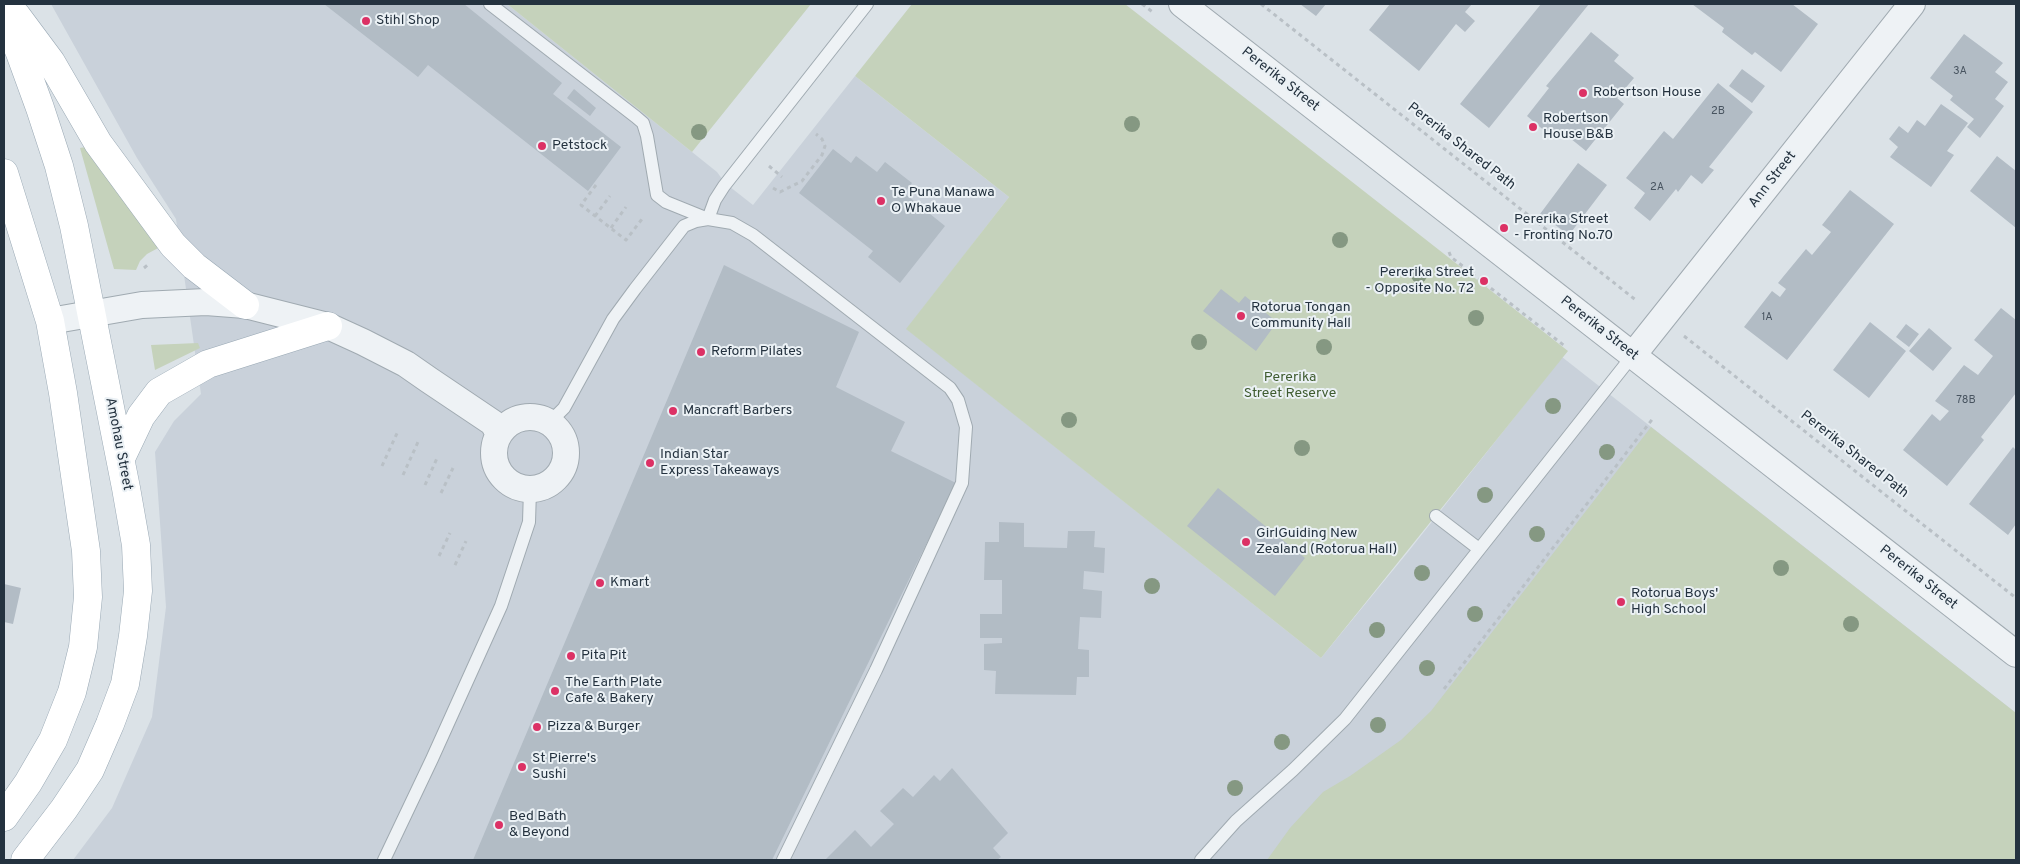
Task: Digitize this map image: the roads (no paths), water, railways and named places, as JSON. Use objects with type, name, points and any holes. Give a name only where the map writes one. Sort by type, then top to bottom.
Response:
[{"type":"main road","points":[[8,4],[51,62],[98,143],[173,245],[194,266],[245,306]]},
{"type":"main road","name":"Amohau Street","points":[[4,14],[20,53],[59,166],[92,313],[121,458],[136,544],[138,591],[125,684],[90,770],[64,809],[25,860]]},
{"type":"main road","points":[[4,174],[50,321],[63,393],[86,551],[88,597],[83,647],[72,692],[53,740],[28,783],[4,817]]},
{"type":"main road","points":[[121,458],[141,416],[158,392],[208,364],[328,326]]},
{"type":"street","name":"Pererika Street","points":[[1182,4],[2016,654]]},
{"type":"street","name":"Ann Street","points":[[1634,355],[1912,4]]},
{"type":"street","points":[[50,321],[148,304],[206,302],[245,306],[328,326],[406,364],[493,423],[499,434]]},
{"type":"street","points":[[533,417],[550,422],[564,440],[567,452],[566,464],[552,483],[542,488],[530,490],[517,487],[506,481],[498,471],[494,459],[494,446],[499,434],[506,426],[516,420],[533,417]]},
{"type":"lane","points":[[490,4],[643,123],[648,140],[658,200],[708,219],[732,223],[743,228],[950,388],[958,400],[966,427],[962,483],[876,670],[783,860]]},
{"type":"lane","points":[[708,219],[715,200],[724,186],[867,4]]},
{"type":"lane","points":[[550,422],[564,408],[613,318],[635,288],[684,226],[708,219]]},
{"type":"lane","points":[[1201,860],[1236,821],[1293,770],[1345,719],[1634,355]]},
{"type":"lane","points":[[384,860],[501,606],[529,522],[530,490]]},
{"type":"lane","points":[[1436,516],[1479,549]]},
{"type":"place","name":"Stihl Shop","points":[[366,21]]},
{"type":"place","name":"Robertson House","points":[[1583,93]]},
{"type":"place","name":"Robertson House B&B","points":[[1533,127]]},
{"type":"place","name":"Petstock","points":[[542,146]]},
{"type":"place","name":"Te Puna Manawa O Whakaue","points":[[881,201]]},
{"type":"place","name":"Pererika Street - Fronting No.70","points":[[1504,228]]},
{"type":"place","name":"Pererika Street - Opposite No. 72","points":[[1484,281]]},
{"type":"place","name":"Rotorua Tongan Community Hall","points":[[1241,316]]},
{"type":"place","name":"Reform Pilates","points":[[701,352]]},
{"type":"place","name":"Mancraft Barbers","points":[[673,411]]},
{"type":"place","name":"Indian Star Express Takeaways","points":[[650,463]]},
{"type":"place","name":"GirlGuiding New Zealand (Rotorua Hall)","points":[[1246,542]]},
{"type":"place","name":"Kmart","points":[[600,583]]},
{"type":"place","name":"Rotorua Boys' High School","points":[[1621,602]]},
{"type":"place","name":"Pita Pit","points":[[571,656]]},
{"type":"place","name":"The Earth Plate Cafe & Bakery","points":[[555,691]]},
{"type":"place","name":"Pizza & Burger","points":[[537,727]]},
{"type":"place","name":"St Pierre's Sushi","points":[[522,767]]},
{"type":"place","name":"Bed Bath & Beyond","points":[[499,825]]},
{"type":"park label","name":"Pererika Street Reserve","points":[[1290,386]]}]
